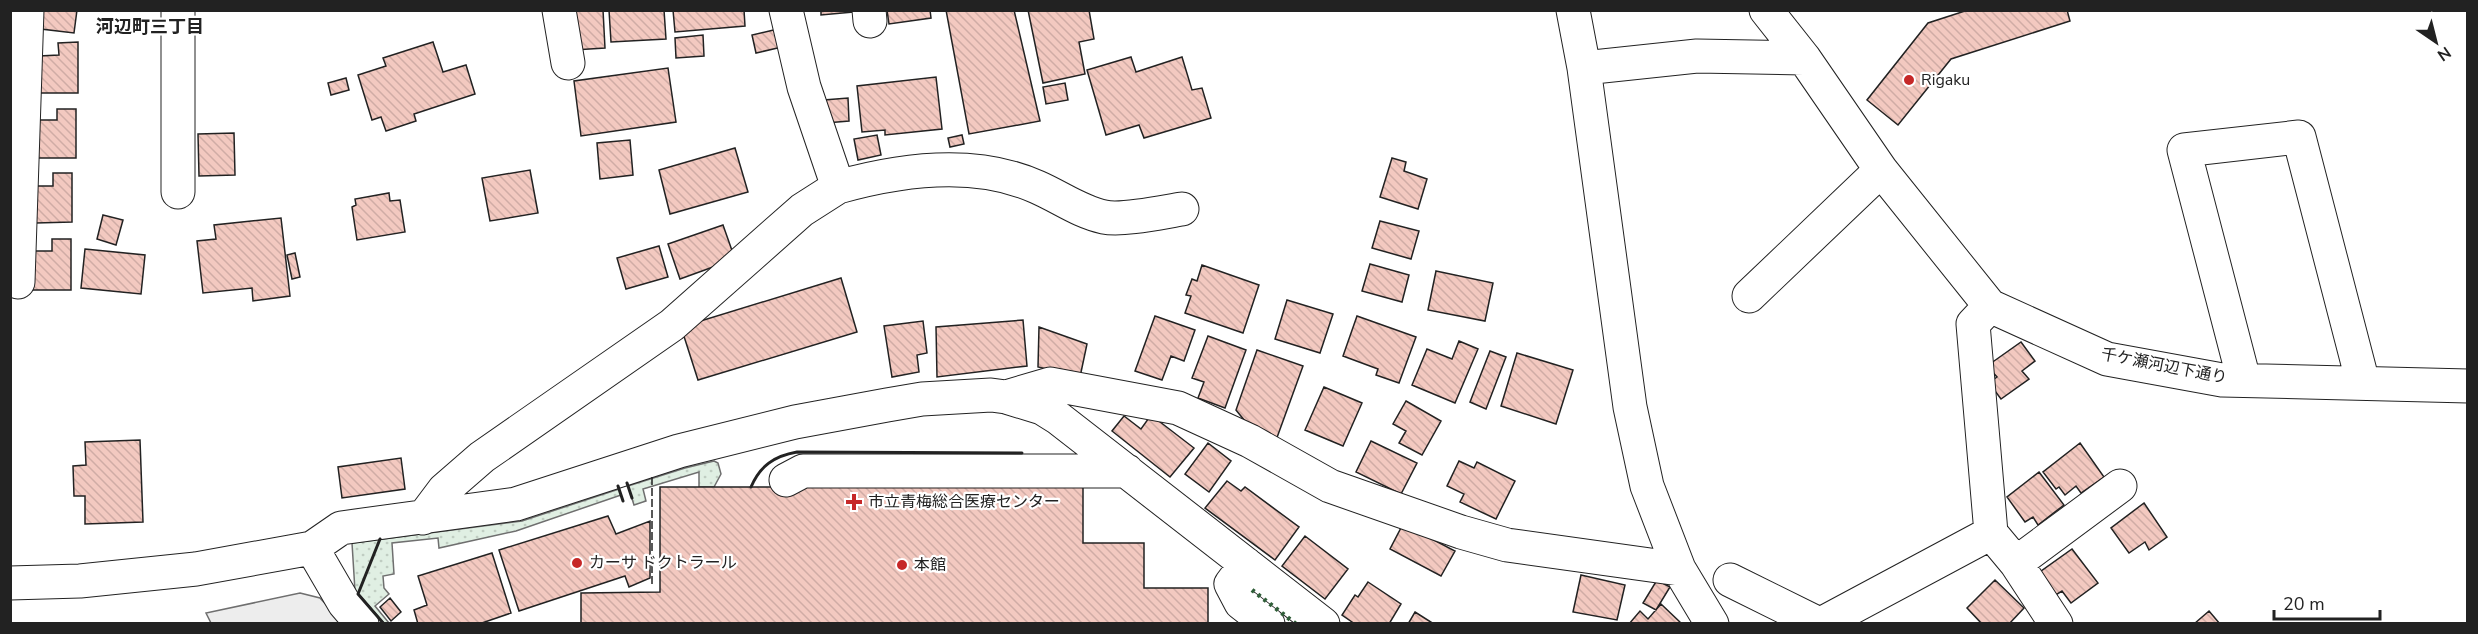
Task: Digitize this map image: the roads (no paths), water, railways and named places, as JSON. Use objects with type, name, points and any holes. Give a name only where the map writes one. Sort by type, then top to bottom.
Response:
[{"type":"street","points":[[18,282],[15,215],[27,10]]},
{"type":"street","points":[[178,10],[178,192]]},
{"type":"street","points":[[559,10],[568,63]]},
{"type":"street","points":[[786,10],[804,87],[838,187]]},
{"type":"street","points":[[1573,10],[1584,68],[1630,407],[1647,486],[1679,569],[1712,624]]},
{"type":"street","name":"千ケ瀬河辺下通り","points":[[1766,10],[1803,58],[1881,170],[1990,306],[2107,359],[2222,380],[2468,386]]},
{"type":"street","points":[[1584,68],[1697,56],[1803,58]]},
{"type":"street","points":[[2244,380],[2184,150],[2299,137],[2363,383]]},
{"type":"street","points":[[423,518],[444,490],[482,457],[672,325],[802,210],[838,187],[861,180],[919,170],[963,170],[999,175],[1037,187],[1074,207],[1106,218],[1182,209]]},
{"type":"street","points":[[1749,296],[1881,170]]},
{"type":"street","points":[[1990,306],[1973,324],[1992,534],[2016,563],[2056,624]]},
{"type":"street","points":[[1006,396],[1050,384],[1178,408],[1250,441],[1330,486],[1461,532],[1507,545],[1679,569]]},
{"type":"street","points":[[10,583],[80,581],[196,569],[312,548],[341,528],[516,504],[679,451],[795,422],[922,399],[991,395],[1006,396],[1042,408],[1127,471],[1323,624]]},
{"type":"street","points":[[786,480],[803,471],[1127,471]]},
{"type":"street","points":[[2016,563],[2120,486]]},
{"type":"street","points":[[1730,580],[1820,624],[1992,534]]},
{"type":"street","points":[[312,548],[344,603],[362,624]]},
{"type":"street","points":[[1246,564],[1232,584],[1241,603],[1268,624]]},
{"type":"place","name":"Rigaku","points":[[1909,80]]},
{"type":"place","name":"市立青梅総合医療センター","points":[[854,502]]},
{"type":"place","name":"カーサ ドクトラール","points":[[577,563]]},
{"type":"place","name":"本館","points":[[902,565]]},
{"type":"district","name":"河辺町三丁目","points":[[150,27]]}]
